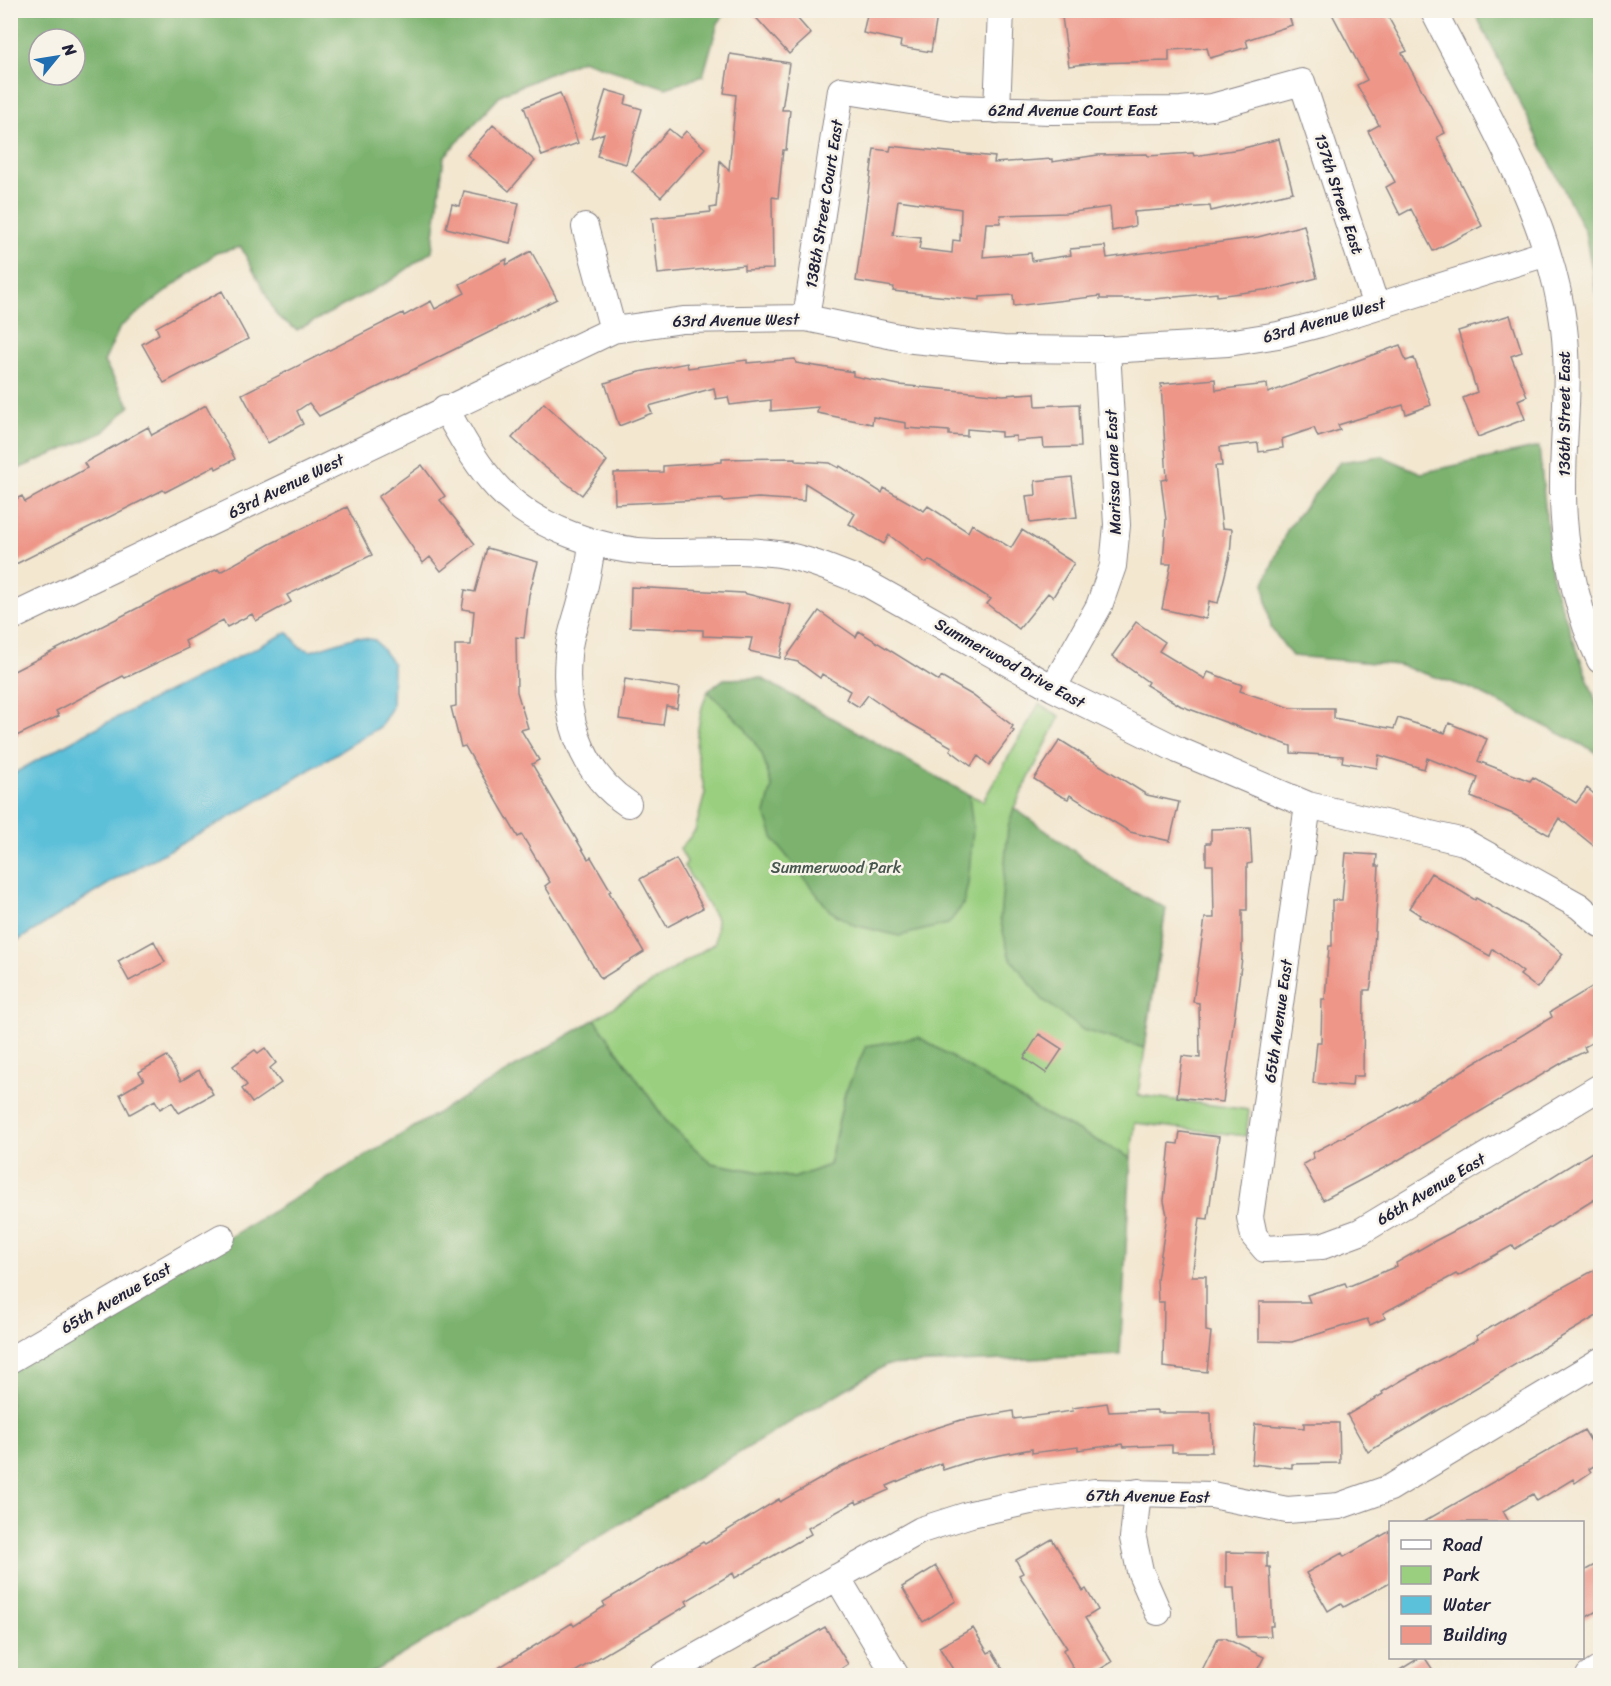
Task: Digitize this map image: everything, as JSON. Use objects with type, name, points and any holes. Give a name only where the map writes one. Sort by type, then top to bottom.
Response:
[{"type":"street","points":[[997,110],[1001,10]]},
{"type":"street","name":"136th Street East","points":[[1433,10],[1520,184],[1547,253],[1564,329],[1568,386],[1564,520],[1581,605],[1600,660]]},
{"type":"street","name":"62nd Avenue Court East","points":[[842,90],[904,102],[997,110],[1181,110],[1212,106],[1302,82]]},
{"type":"street","name":"137th Street East","points":[[1302,82],[1376,306]]},
{"type":"street","name":"138th Street Court East","points":[[806,318],[842,90]]},
{"type":"street","points":[[585,227],[613,330]]},
{"type":"street","name":"63rd Avenue West","points":[[10,618],[445,408],[613,330],[683,320],[806,318],[872,334],[955,346],[1107,350],[1238,342],[1278,335],[1547,253]]},
{"type":"street","name":"Marissa Lane East","points":[[1053,687],[1099,606],[1113,566],[1117,525],[1107,350]]},
{"type":"street","name":"Summerwood Drive East","points":[[445,408],[480,467],[499,490],[543,520],[592,543],[622,549],[657,552],[722,549],[780,554],[866,583],[1053,687],[1178,750],[1308,805],[1464,842],[1580,906],[1600,924]]},
{"type":"street","points":[[592,543],[568,654],[571,712],[576,736],[588,764],[608,791],[628,804]]},
{"type":"street","name":"65th Avenue East","points":[[1254,1236],[1250,1217],[1308,805]]},
{"type":"street","name":"66th Avenue East","points":[[1254,1236],[1265,1249],[1322,1245],[1360,1232],[1600,1087]]},
{"type":"street","name":"65th Avenue East","points":[[10,1360],[222,1237]]},
{"type":"street","name":"67th Avenue East","points":[[662,1676],[921,1530],[971,1514],[1030,1501],[1095,1492],[1212,1495],[1287,1510],[1339,1506],[1390,1488],[1600,1361]]},
{"type":"street","points":[[1138,1492],[1133,1538],[1140,1571],[1158,1612]]},
{"type":"street","points":[[837,1577],[896,1676]]},
{"type":"street","points":[[1589,1676],[1600,1669]]},
{"type":"green space","points":[[11,10],[727,10],[718,23],[703,76],[666,88],[582,60],[502,94],[444,157],[432,251],[390,281],[297,330],[277,316],[241,247],[216,253],[120,327],[104,362],[130,406],[104,432],[11,472]]},
{"type":"green space","points":[[1474,11],[1600,11],[1600,313],[1585,232]]},
{"type":"green space","points":[[1539,447],[1553,583],[1600,713],[1600,754],[1472,689],[1398,665],[1292,656],[1271,628],[1264,583],[1288,528],[1340,462],[1382,456],[1421,473]]},
{"type":"green space","name":"Summerwood Park","points":[[761,678],[939,781],[983,801],[1039,704],[1060,716],[1014,808],[1125,888],[1166,908],[1138,1095],[1249,1110],[1246,1136],[1135,1123],[1131,1158],[1045,1114],[845,1093],[829,1165],[794,1178],[711,1163],[668,1124],[595,1019],[715,943],[717,920],[684,866],[687,862],[680,849],[695,831],[705,793],[696,749],[697,734],[702,707],[708,691],[724,679]]},
{"type":"green space","points":[[761,678],[969,795],[973,829],[968,884],[963,905],[948,924],[899,936],[854,925],[830,911],[774,840],[765,813],[772,787],[762,754],[744,727],[708,691],[724,679]]},
{"type":"green space","points":[[1014,808],[1125,888],[1166,908],[1144,1048],[1083,1030],[1042,999],[1009,956],[1000,919],[1008,827]]},
{"type":"green space","points":[[595,1019],[668,1124],[711,1163],[794,1178],[829,1165],[845,1093],[866,1046],[919,1037],[1045,1114],[1131,1158],[1120,1355],[886,1365],[368,1675],[11,1675],[10,1368]]},
{"type":"water","points":[[288,632],[300,647],[311,651],[356,637],[375,640],[393,663],[392,707],[380,727],[240,812],[118,878],[11,945],[11,775],[86,733]]},
{"type":"building","points":[[749,10],[790,10],[811,34],[789,54]]},
{"type":"building","points":[[868,10],[938,10],[931,52],[900,47],[901,41],[863,33]]},
{"type":"building","points":[[1061,10],[1287,10],[1292,25],[1246,40],[1248,47],[1210,58],[1207,48],[1169,50],[1169,61],[1069,66]]},
{"type":"building","points":[[1330,10],[1377,10],[1381,18],[1387,15],[1407,51],[1402,53],[1445,133],[1437,137],[1482,226],[1433,251],[1411,209],[1400,215],[1386,187],[1395,182],[1368,131],[1379,125],[1357,85],[1367,80]]},
{"type":"building","points":[[730,54],[789,63],[782,110],[790,110],[786,150],[783,150],[778,198],[772,197],[773,269],[744,270],[744,265],[658,274],[652,218],[711,212],[710,208],[716,207],[720,161],[729,170],[736,95],[724,93]]},
{"type":"building","points":[[606,90],[627,96],[625,104],[642,109],[626,164],[597,156],[604,133],[591,138]]},
{"type":"building","points":[[560,93],[578,143],[542,156],[524,107]]},
{"type":"building","points":[[493,125],[535,161],[509,191],[467,155]]},
{"type":"building","points":[[669,129],[680,138],[686,131],[705,148],[661,197],[632,171]]},
{"type":"building","points":[[1279,139],[1293,192],[1211,211],[1210,206],[1134,212],[1135,226],[1112,231],[1110,207],[1066,213],[1001,215],[1000,223],[986,223],[983,257],[1031,253],[1032,261],[1071,255],[1070,249],[1105,246],[1107,258],[1258,237],[1304,225],[1317,278],[1279,288],[1217,296],[1217,293],[1154,299],[1100,299],[1100,296],[1014,306],[1013,295],[980,297],[980,300],[893,291],[894,287],[856,281],[874,149],[890,151],[891,146],[995,157],[994,163],[1052,159],[1052,162],[1098,155],[1147,154],[1148,156],[1193,153],[1194,156],[1240,149]],"holes":[[[898,200],[961,209],[960,241],[953,240],[952,253],[919,249],[921,238],[893,235]]]},
{"type":"building","points":[[464,191],[519,203],[510,243],[446,228],[452,204],[460,206]]},
{"type":"building","points":[[531,251],[557,299],[319,416],[309,403],[297,411],[303,424],[268,443],[242,394],[403,313],[404,316],[431,301],[435,309],[465,293],[460,284],[507,259],[506,265]]},
{"type":"building","points":[[222,291],[248,339],[164,383],[142,344],[159,334],[156,327]]},
{"type":"building","points":[[1510,315],[1522,352],[1511,356],[1527,396],[1518,400],[1525,419],[1478,437],[1463,398],[1477,392],[1458,331]]},
{"type":"building","points":[[1400,345],[1406,361],[1414,358],[1431,405],[1406,414],[1403,405],[1338,425],[1340,430],[1318,437],[1314,428],[1282,439],[1283,448],[1259,452],[1258,443],[1220,447],[1222,466],[1215,466],[1222,528],[1232,529],[1230,555],[1218,603],[1209,601],[1206,619],[1162,609],[1171,564],[1163,564],[1166,520],[1161,480],[1167,479],[1161,384],[1215,379],[1216,390],[1267,384],[1268,393]]},
{"type":"building","points":[[795,359],[796,363],[853,372],[853,376],[899,385],[1003,395],[1035,393],[1036,406],[1079,404],[1081,447],[1044,448],[1043,439],[1016,441],[1016,436],[1001,437],[1001,432],[967,429],[967,436],[949,435],[949,431],[906,428],[906,423],[873,417],[872,424],[817,413],[818,407],[771,411],[771,400],[730,405],[728,397],[716,399],[714,388],[649,406],[652,413],[619,426],[605,383],[639,372],[687,363],[688,368],[747,360],[747,363]]},
{"type":"building","points":[[544,403],[607,461],[582,495],[542,465],[512,438]]},
{"type":"building","points":[[206,405],[235,459],[216,469],[215,466],[165,492],[163,490],[10,567],[10,502],[22,496],[25,502],[87,468],[84,463],[148,427],[152,435]]},
{"type":"building","points":[[796,458],[796,461],[830,463],[839,468],[840,466],[882,493],[884,488],[924,511],[928,506],[968,532],[972,524],[1011,548],[1022,530],[1074,563],[1053,597],[1048,593],[1019,629],[987,604],[991,599],[929,560],[926,563],[889,535],[884,544],[849,524],[855,514],[805,483],[804,501],[758,498],[615,504],[614,473],[663,472],[663,466],[722,462],[722,459]]},
{"type":"building","points":[[422,465],[445,496],[440,500],[475,544],[441,571],[430,557],[423,563],[378,497]]},
{"type":"building","points":[[1072,477],[1077,517],[1030,523],[1026,496],[1036,495],[1035,481]]},
{"type":"building","points":[[347,507],[372,555],[287,595],[291,602],[256,621],[252,614],[227,627],[223,620],[185,641],[188,648],[125,678],[123,676],[56,711],[59,716],[10,739],[10,673],[177,588],[218,569],[220,572],[270,544]]},
{"type":"building","points":[[487,548],[538,562],[529,595],[524,638],[516,637],[517,692],[528,728],[521,730],[539,760],[532,764],[588,859],[591,857],[644,952],[601,979],[545,886],[550,882],[522,835],[518,837],[465,746],[461,747],[451,707],[456,706],[455,645],[471,645],[474,611],[462,609],[465,590],[475,592]]},
{"type":"building","points":[[631,587],[743,593],[791,605],[780,658],[749,651],[752,638],[703,636],[703,630],[630,627]]},
{"type":"building","points":[[819,611],[856,637],[859,631],[939,681],[941,677],[972,695],[1013,726],[1011,729],[1014,731],[989,765],[978,756],[971,766],[950,750],[952,747],[906,721],[868,695],[859,707],[846,699],[850,691],[822,674],[820,678],[798,662],[785,659]]},
{"type":"building","points":[[1136,622],[1165,642],[1159,651],[1205,679],[1208,672],[1242,685],[1240,691],[1291,708],[1334,708],[1334,718],[1394,729],[1398,718],[1445,733],[1449,723],[1487,739],[1478,761],[1530,781],[1533,777],[1576,803],[1587,788],[1600,799],[1600,851],[1559,818],[1549,835],[1513,814],[1471,797],[1478,778],[1427,758],[1424,769],[1379,755],[1377,768],[1342,762],[1343,756],[1291,753],[1291,746],[1181,706],[1146,685],[1148,682],[1112,656]]},
{"type":"building","points":[[625,679],[680,688],[677,708],[666,706],[663,725],[619,719]]},
{"type":"building","points":[[1060,740],[1147,795],[1179,802],[1170,841],[1130,832],[1070,795],[1068,799],[1061,796],[1034,779]]},
{"type":"building","points":[[1250,828],[1252,863],[1247,864],[1247,910],[1242,910],[1242,958],[1223,1102],[1177,1097],[1182,1056],[1200,1058],[1199,1003],[1193,1002],[1205,918],[1214,918],[1213,865],[1206,865],[1206,843],[1211,843],[1211,829]]},
{"type":"building","points":[[1346,853],[1377,855],[1376,866],[1379,866],[1372,980],[1370,990],[1364,990],[1363,1076],[1353,1076],[1352,1086],[1313,1083],[1317,1042],[1321,1042],[1322,999],[1325,999],[1329,946],[1332,946],[1332,900],[1342,900]]},
{"type":"building","points":[[676,859],[703,908],[667,927],[640,879]]},
{"type":"building","points":[[1431,873],[1475,900],[1476,898],[1533,930],[1563,954],[1537,988],[1520,975],[1523,972],[1493,949],[1490,956],[1419,917],[1420,915],[1409,908]]},
{"type":"building","points":[[154,941],[165,962],[129,981],[118,961]]},
{"type":"building","points":[[1600,982],[1600,1025],[1593,1029],[1599,1039],[1584,1047],[1586,1051],[1565,1061],[1395,1162],[1323,1200],[1303,1164],[1314,1158],[1312,1153],[1402,1106],[1519,1037],[1552,1017],[1550,1012]]},
{"type":"building","points":[[1039,1034],[1062,1049],[1046,1073],[1024,1058]]},
{"type":"building","points":[[265,1048],[276,1063],[270,1068],[281,1083],[252,1103],[242,1089],[247,1085],[233,1066],[255,1050],[258,1053]]},
{"type":"building","points":[[167,1056],[181,1081],[199,1070],[213,1094],[179,1113],[172,1102],[160,1109],[155,1100],[130,1114],[120,1094],[144,1080],[139,1072]]},
{"type":"building","points":[[1180,1132],[1219,1137],[1208,1219],[1200,1218],[1192,1276],[1206,1276],[1206,1331],[1211,1332],[1207,1372],[1163,1367],[1164,1302],[1158,1302],[1157,1280],[1167,1215],[1164,1201],[1170,1143],[1178,1144]]},
{"type":"building","points":[[1600,1147],[1600,1196],[1515,1249],[1513,1245],[1458,1276],[1456,1274],[1383,1313],[1385,1318],[1370,1325],[1367,1319],[1292,1342],[1259,1341],[1259,1302],[1310,1302],[1307,1295],[1345,1283],[1347,1287],[1397,1266],[1396,1263],[1516,1199]]},
{"type":"building","points":[[1600,1267],[1600,1314],[1368,1452],[1347,1415],[1404,1379],[1478,1339],[1476,1336],[1517,1312]]},
{"type":"building","points":[[1107,1403],[1109,1412],[1157,1410],[1157,1413],[1211,1413],[1212,1452],[1172,1452],[1172,1445],[1124,1447],[1123,1444],[1032,1453],[1032,1449],[974,1460],[943,1470],[941,1463],[887,1486],[889,1490],[857,1504],[856,1501],[808,1528],[811,1534],[735,1578],[733,1573],[686,1601],[688,1605],[568,1676],[485,1676],[572,1623],[574,1626],[605,1606],[603,1602],[703,1542],[705,1544],[779,1499],[780,1502],[841,1467],[917,1434],[961,1420],[1013,1411],[1014,1419],[1073,1411],[1072,1408]]},
{"type":"building","points":[[1304,1423],[1339,1423],[1340,1463],[1292,1464],[1292,1468],[1252,1464],[1255,1424],[1304,1428]]},
{"type":"building","points":[[1584,1430],[1600,1456],[1600,1462],[1589,1469],[1591,1472],[1575,1483],[1573,1479],[1537,1501],[1533,1494],[1503,1511],[1508,1521],[1425,1521]]},
{"type":"building","points":[[1389,1532],[1389,1583],[1344,1607],[1341,1603],[1328,1611],[1306,1573],[1342,1553],[1344,1557]]},
{"type":"building","points":[[1052,1539],[1083,1591],[1086,1589],[1098,1610],[1085,1618],[1112,1662],[1089,1676],[1078,1676],[1063,1650],[1067,1648],[1019,1575],[1023,1573],[1016,1560]]},
{"type":"building","points":[[1226,1552],[1267,1553],[1267,1567],[1270,1567],[1273,1626],[1270,1626],[1271,1636],[1237,1637],[1234,1588],[1226,1588]]},
{"type":"building","points":[[1600,1562],[1600,1609],[1584,1619],[1584,1571]]},
{"type":"building","points":[[936,1566],[956,1601],[923,1622],[902,1587]]},
{"type":"building","points":[[825,1627],[848,1664],[830,1676],[740,1676]]},
{"type":"building","points":[[973,1628],[988,1653],[992,1651],[1007,1676],[957,1676],[939,1647]]},
{"type":"building","points":[[1218,1638],[1225,1638],[1264,1657],[1254,1676],[1199,1676]]},
{"type":"building","points":[[1417,1659],[1426,1659],[1437,1676],[1390,1676]]}]
